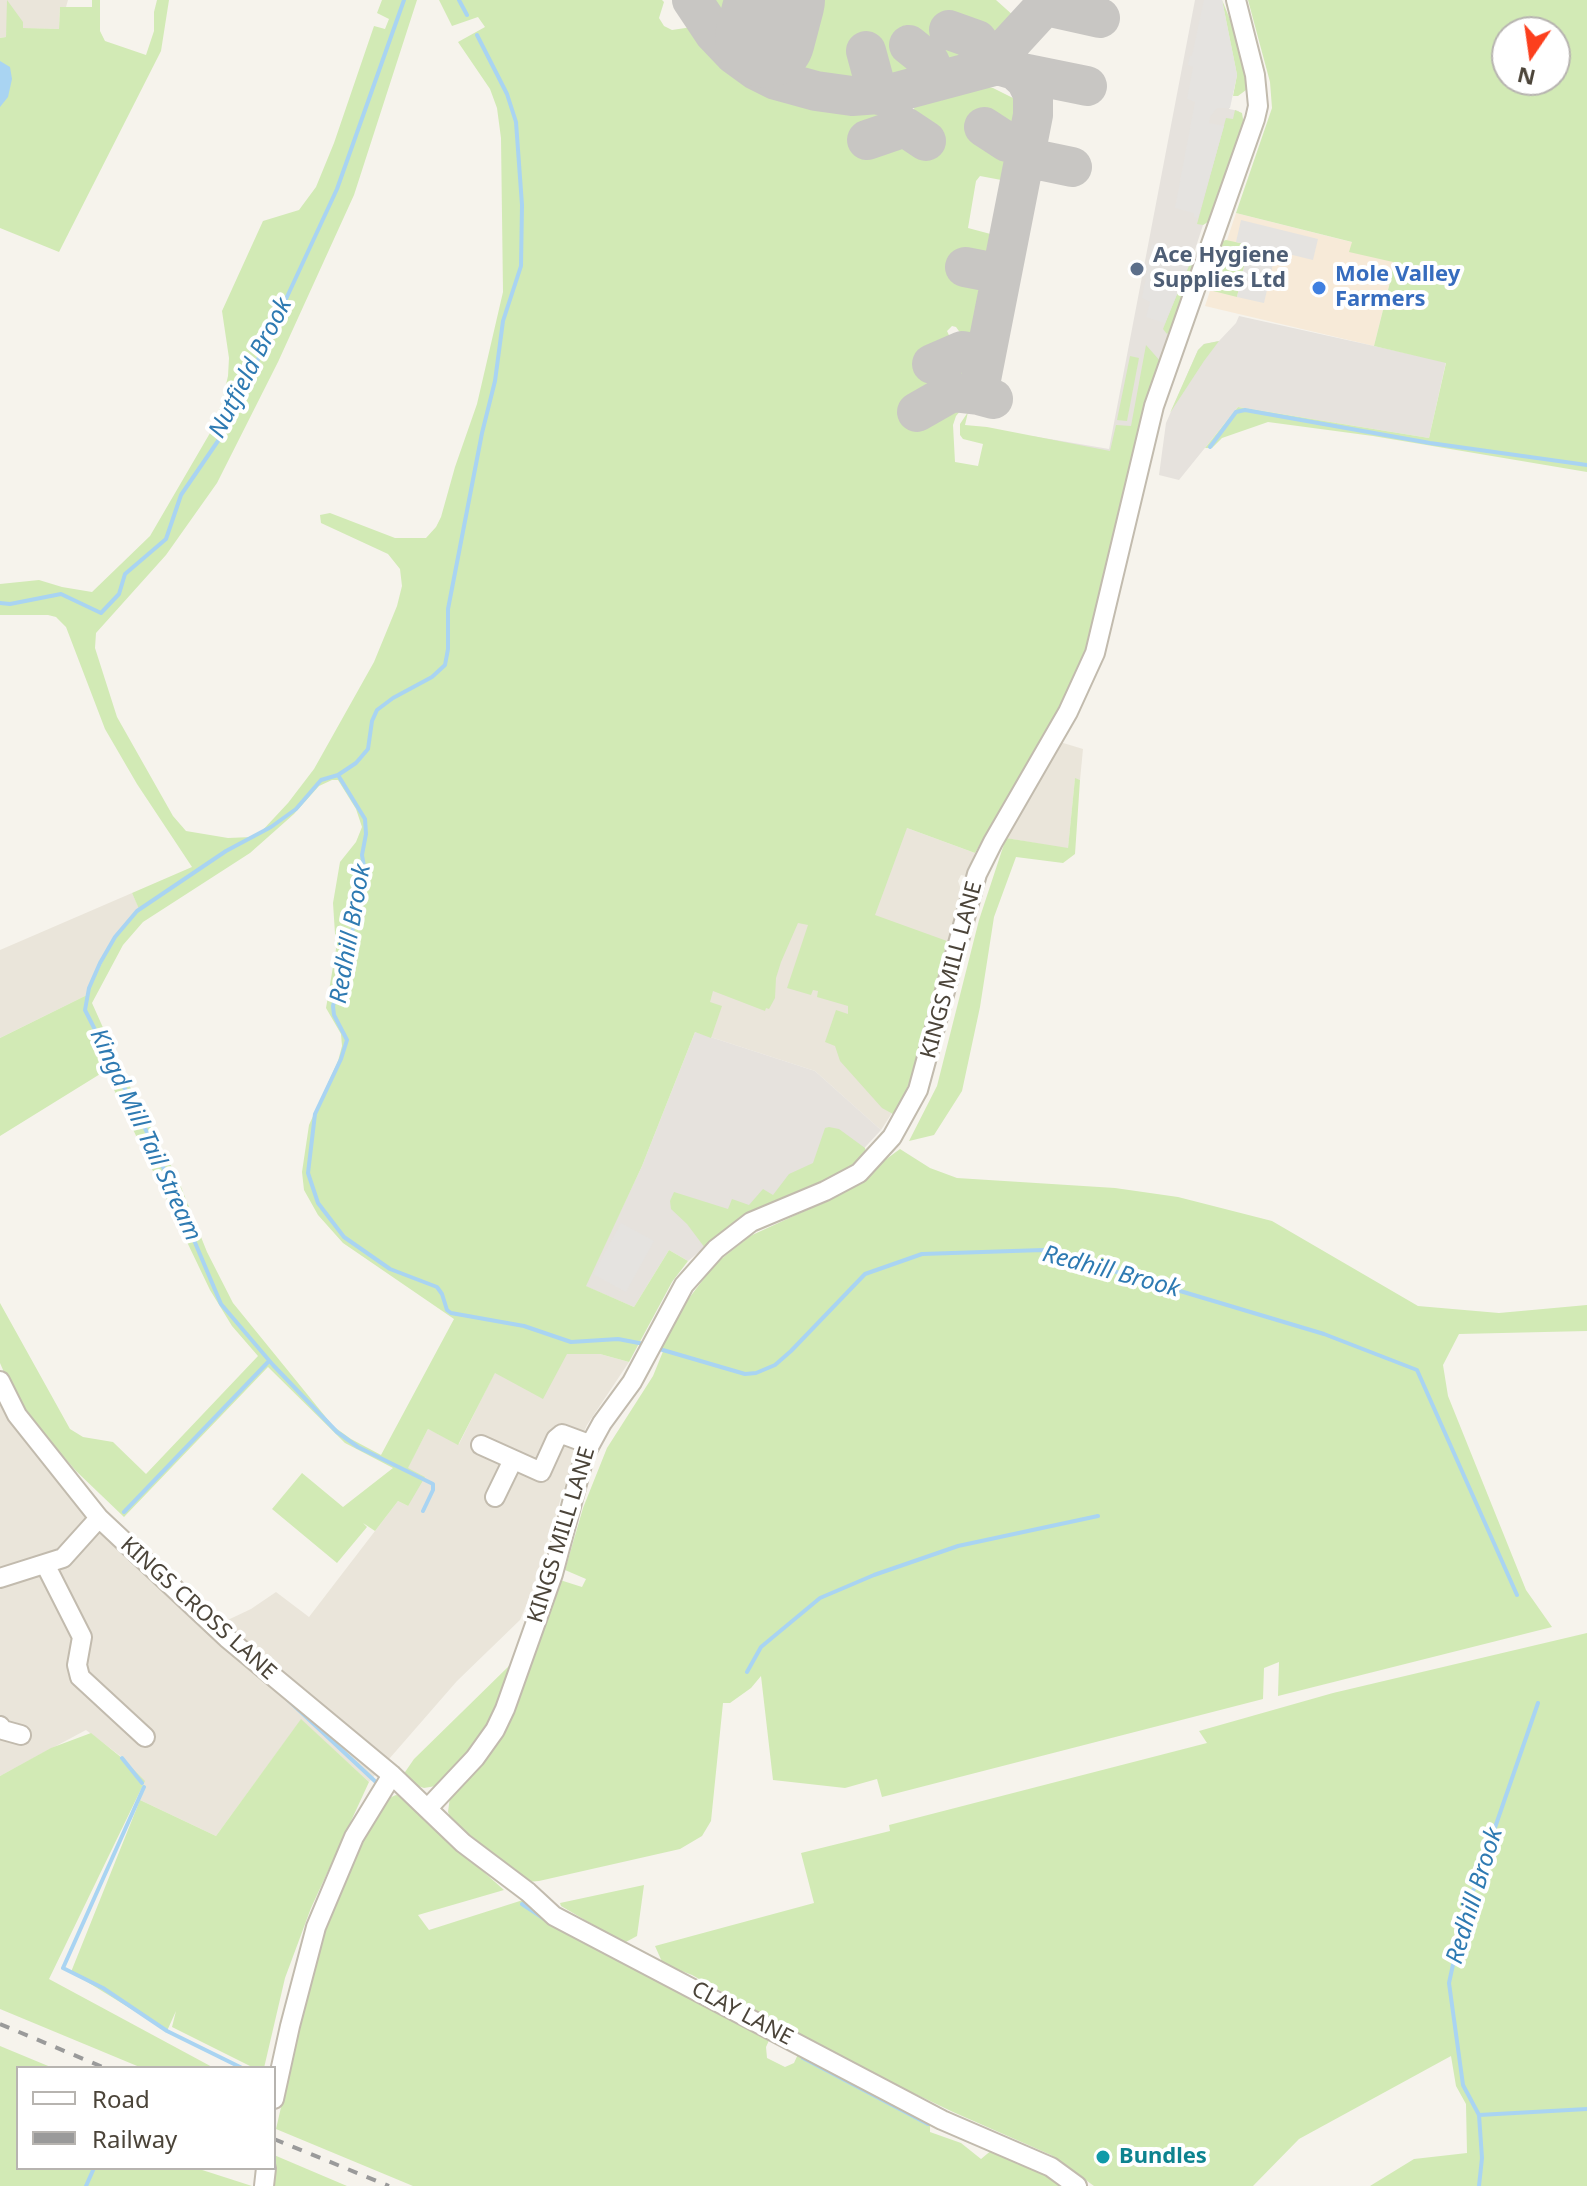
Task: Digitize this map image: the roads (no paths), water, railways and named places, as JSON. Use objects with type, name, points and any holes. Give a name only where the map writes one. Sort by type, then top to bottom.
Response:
[{"type":"street","name":"KINGS MILL LANE","points":[[428,1808],[475,1758],[495,1730],[553,1574],[578,1472],[589,1444],[632,1382],[684,1285],[716,1249],[759,1218],[825,1191],[859,1173],[892,1137],[918,1090],[977,874],[1068,712],[1095,653],[1147,428],[1255,119],[1258,106],[1256,84],[1236,0]]},
{"type":"street","name":"KINGS CROSS LANE","points":[[0,1381],[8,1419],[99,1518],[222,1634],[428,1808]]},
{"type":"street","points":[[481,1445],[548,1476],[556,1439],[562,1434],[589,1444]]},
{"type":"street","points":[[495,1497],[513,1460]]},
{"type":"street","points":[[0,1578],[63,1558],[99,1518]]},
{"type":"street","points":[[45,1564],[82,1637],[77,1665],[80,1677],[145,1737]]},
{"type":"street","points":[[276,2090],[316,1927],[354,1837],[392,1775]]},
{"type":"street","name":"CLAY LANE","points":[[428,1808],[463,1843],[528,1892],[554,1916],[942,2120],[1051,2167],[1077,2186]]},
{"type":"water","points":[[0,61],[10,67],[12,79],[8,97],[0,107]]},
{"type":"waterway","name":"Nutfield Brook","points":[[0,603],[10,604],[61,594],[101,613],[119,594],[125,574],[166,539],[181,495],[220,438],[235,409],[337,189],[404,0]]},
{"type":"waterway","name":"Redhill Brook","points":[[459,0],[467,15]]},
{"type":"waterway","name":"Redhill Brook","points":[[477,35],[507,94],[516,122],[522,205],[521,266],[503,321],[495,381],[448,609],[445,665],[432,677],[377,710],[368,749],[356,763],[338,775],[365,819],[362,855],[366,877],[333,1006],[334,1015],[347,1040],[315,1114],[308,1173],[318,1203],[344,1237],[390,1269],[437,1287],[451,1313],[524,1326],[571,1342],[618,1339],[644,1344]]},
{"type":"waterway","points":[[1210,447],[1236,412],[1245,410],[1430,443],[1587,465]]},
{"type":"waterway","name":"Kingd Mill Tail Stream","points":[[338,775],[321,780],[296,809],[271,827],[226,851],[137,911],[115,937],[100,963],[89,988],[85,1010],[155,1148],[221,1304],[273,1365],[337,1432],[358,1447],[433,1484],[423,1511]]},
{"type":"waterway","name":"Redhill Brook","points":[[656,1348],[745,1374],[756,1373],[775,1365],[791,1351],[865,1274],[922,1254],[1043,1250],[1324,1334],[1417,1370],[1517,1595]]},
{"type":"waterway","points":[[124,1512],[269,1361]]},
{"type":"waterway","points":[[747,1672],[761,1647],[820,1598],[874,1575],[958,1546],[1098,1516]]},
{"type":"waterway","points":[[288,1700],[378,1784]]},
{"type":"waterway","name":"Redhill Brook","points":[[1479,2186],[1482,2158],[1479,2115],[1463,2085],[1449,1983],[1462,1923],[1538,1703]]},
{"type":"waterway","points":[[122,1758],[142,1783]]},
{"type":"waterway","points":[[144,1787],[63,1968],[103,1988],[167,2031],[238,2066]]},
{"type":"waterway","points":[[522,1904],[546,1920]]},
{"type":"waterway","points":[[553,1925],[747,2027]]},
{"type":"waterway","points":[[803,2058],[928,2124]]},
{"type":"waterway","points":[[1479,2115],[1587,2109]]},
{"type":"waterway","points":[[86,2186],[93,2170]]},
{"type":"railway","points":[[0,2024],[100,2066]]},
{"type":"railway","points":[[276,2140],[389,2186]]},
{"type":"place","name":"Ace Hygiene Supplies Ltd","points":[[1137,269]]},
{"type":"place","name":"Mole Valley Farmers","points":[[1319,288]]},
{"type":"place","name":"Bundles","points":[[1103,2157]]}]
